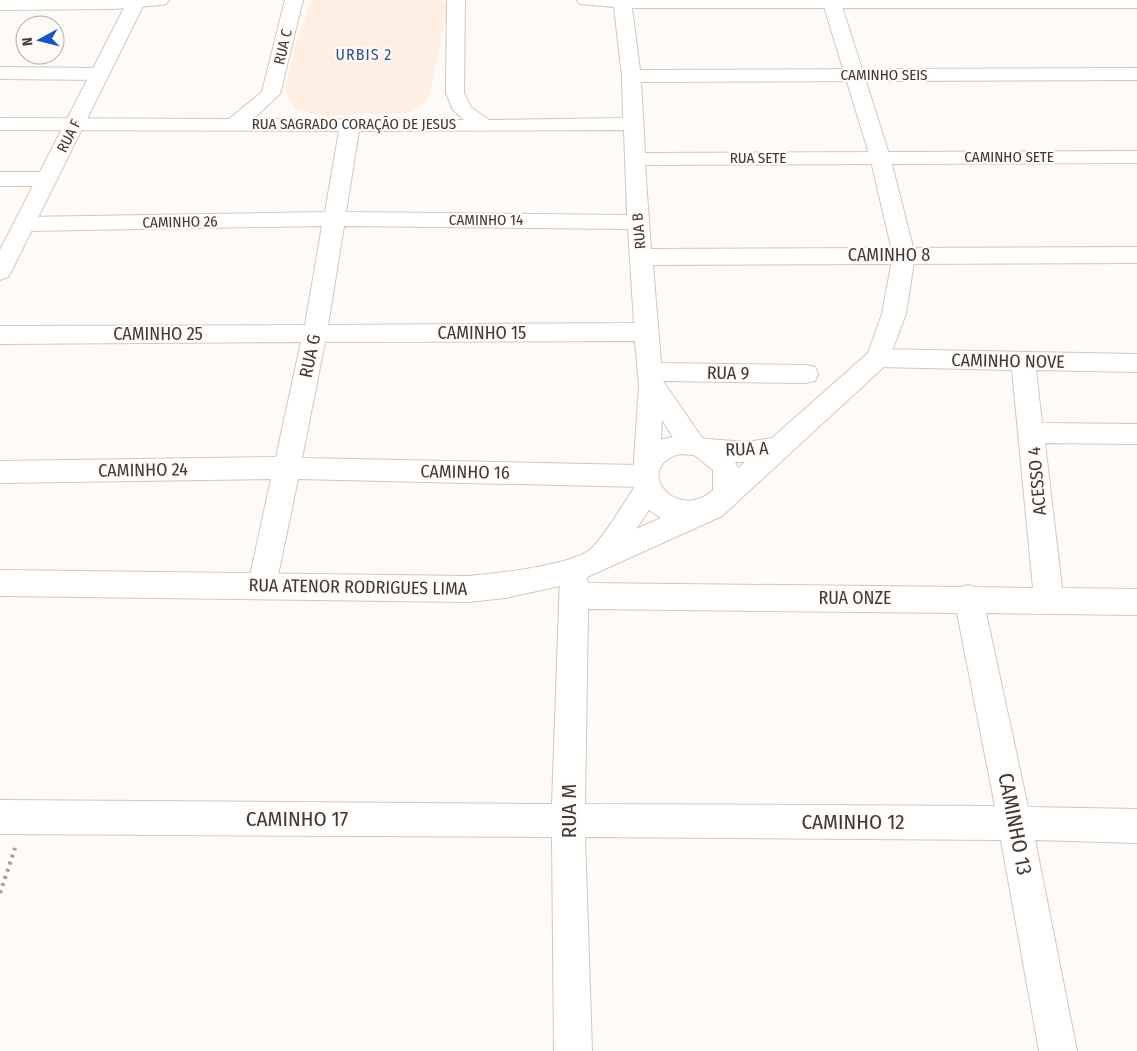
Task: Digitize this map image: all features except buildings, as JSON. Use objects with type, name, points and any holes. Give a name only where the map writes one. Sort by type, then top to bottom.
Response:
[{"type":"street","points":[[0,5],[160,0]]},
{"type":"street","name":"RUA C","points":[[271,94],[293,0]]},
{"type":"street","points":[[586,0],[622,2],[1137,4]]},
{"type":"street","name":"RUA F","points":[[0,272],[136,2]]},
{"type":"street","name":"RUA B","points":[[622,2],[630,76],[638,222],[651,379],[646,476]]},
{"type":"street","points":[[778,448],[878,358],[894,314],[904,255],[880,157],[831,2]]},
{"type":"street","points":[[461,5],[455,93],[463,110],[482,124]]},
{"type":"street","points":[[0,73],[100,74]]},
{"type":"street","name":"CAMINHO SEIS","points":[[630,76],[1137,74]]},
{"type":"street","points":[[426,124],[440,112],[455,93]]},
{"type":"street","points":[[235,124],[271,94],[291,124]]},
{"type":"street","name":"RUA SAGRADO CORAÇÃO DE JESUS","points":[[0,124],[632,124]]},
{"type":"street","name":"RUA G","points":[[262,586],[315,334],[350,124]]},
{"type":"street","name":"CAMINHO SETE","points":[[880,157],[1137,157]]},
{"type":"street","name":"RUA SETE","points":[[635,159],[880,157]]},
{"type":"street","points":[[0,179],[47,179]]},
{"type":"street","name":"CAMINHO 14","points":[[334,219],[638,222]]},
{"type":"street","name":"CAMINHO 26","points":[[25,224],[334,219]]},
{"type":"street","name":"CAMINHO 8","points":[[641,257],[1137,255]]},
{"type":"street","name":"CAMINHO 15","points":[[315,334],[648,332]]},
{"type":"street","name":"CAMINHO 25","points":[[0,335],[315,334]]},
{"type":"street","name":"CAMINHO NOVE","points":[[878,358],[1024,362],[1137,362]]},
{"type":"street","name":"ACESSO 4","points":[[1024,362],[1048,600]]},
{"type":"street","name":"RUA 9","points":[[651,379],[806,374]]},
{"type":"street","points":[[646,476],[659,504],[675,512],[702,512],[712,508],[726,494],[728,486],[726,469],[721,461],[700,447],[651,379]]},
{"type":"street","points":[[1032,433],[1137,434]]},
{"type":"street","points":[[582,576],[646,476],[659,450],[667,446],[700,447]]},
{"type":"street","name":"RUA A","points":[[700,447],[747,452],[778,448]]},
{"type":"street","name":"RUA A","points":[[726,494],[778,448]]},
{"type":"street","name":"CAMINHO 24","points":[[0,472],[287,468]]},
{"type":"street","name":"CAMINHO 16","points":[[287,468],[646,476]]},
{"type":"street","name":"RUA ATENOR RODRIGUES LIMA","points":[[0,583],[468,589],[505,586],[582,576],[702,512]]},
{"type":"street","name":"RUA ONZE","points":[[582,576],[968,598],[1137,602]]},
{"type":"street","name":"RUA M","points":[[573,1051],[568,821],[582,576]]},
{"type":"street","name":"CAMINHO 13","points":[[968,598],[1015,823],[1058,1051]]},
{"type":"street","name":"CAMINHO 17","points":[[13,817],[568,821]]},
{"type":"street","name":"CAMINHO 12","points":[[568,821],[1015,823],[1137,826]]},
{"type":"path","points":[[0,893],[13,817]]},
{"type":"shaded area","points":[[313,0],[443,0],[448,8],[429,98],[419,108],[408,113],[322,116],[297,110],[287,98],[286,86],[295,48]]},
{"type":"district","name":"URBIS 2","points":[[364,54]]}]
